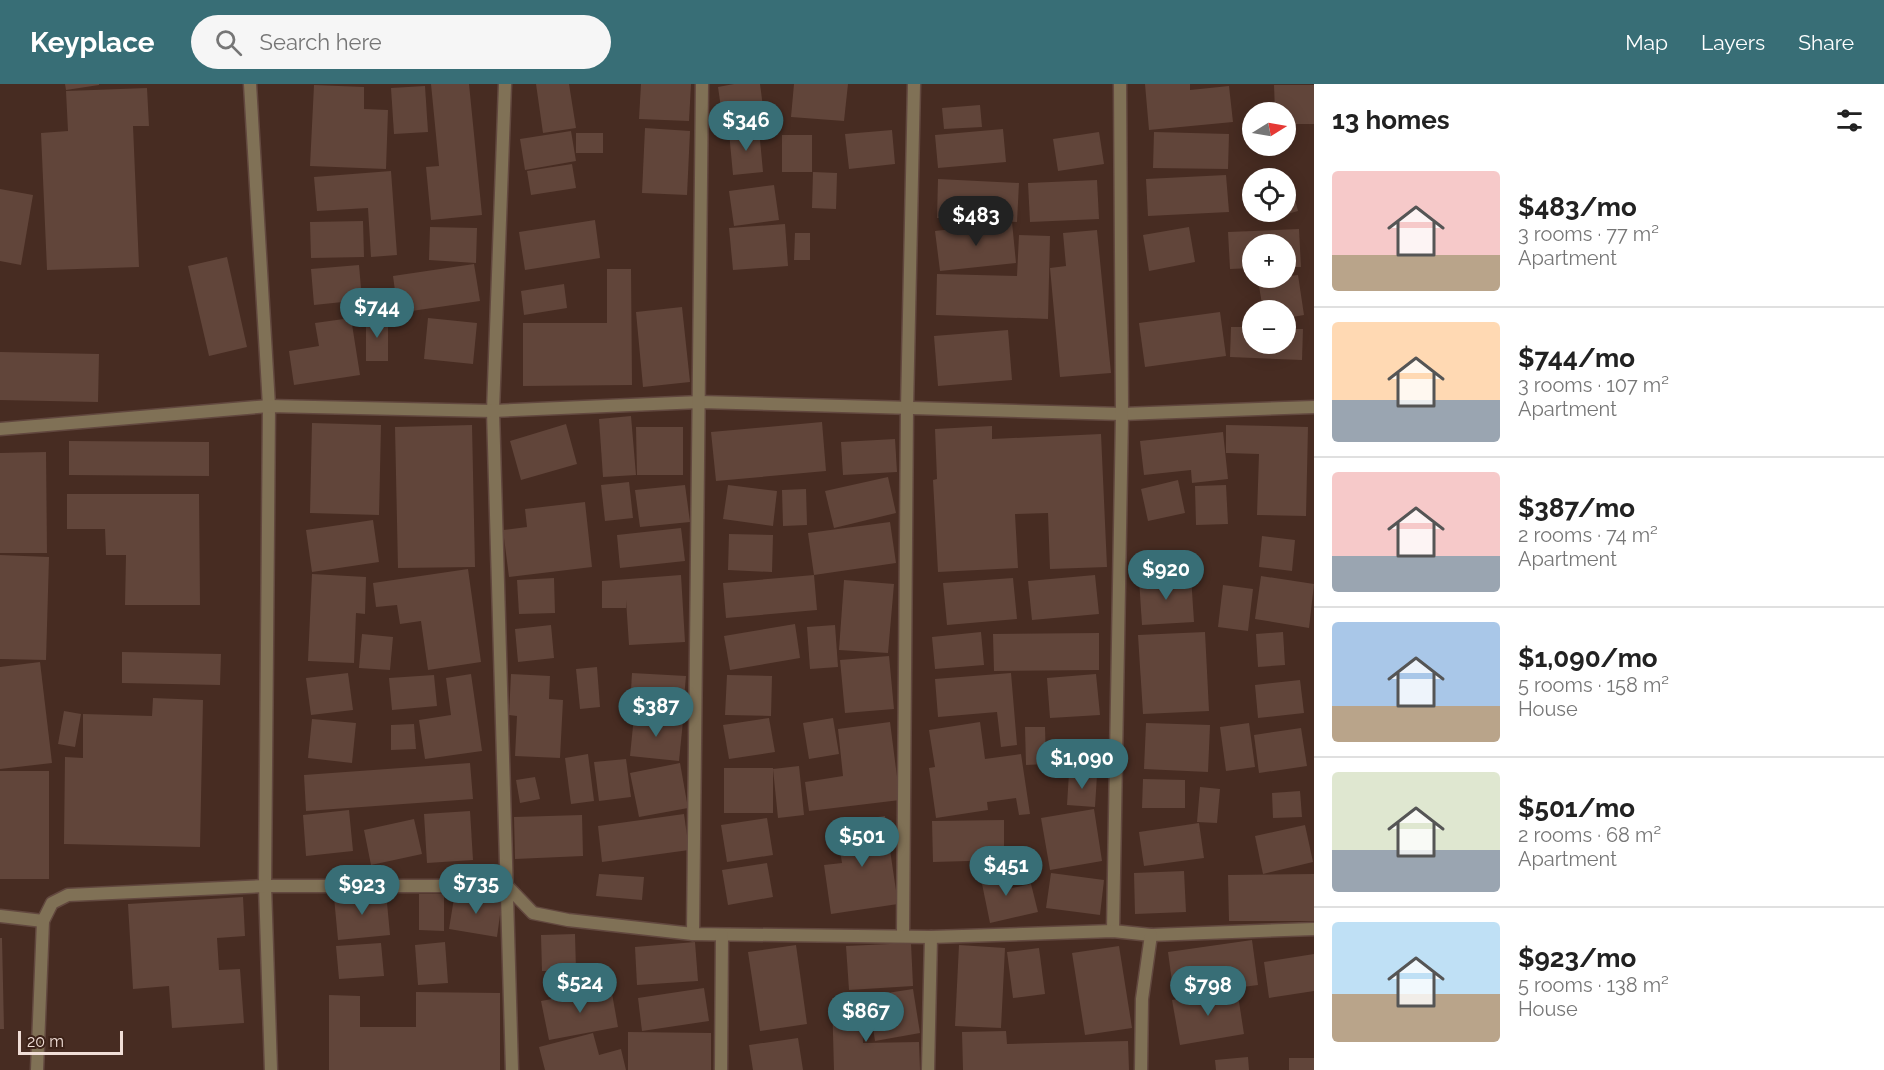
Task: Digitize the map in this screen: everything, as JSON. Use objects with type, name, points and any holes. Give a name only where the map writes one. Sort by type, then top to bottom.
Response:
[{"type":"street","points":[[250,84],[269,406],[266,886],[271,1070]]},
{"type":"street","points":[[505,84],[493,411],[512,1070]]},
{"type":"street","points":[[693,934],[702,84]]},
{"type":"street","points":[[903,935],[907,408],[914,84]]},
{"type":"street","points":[[1113,931],[1122,414],[1120,84]]},
{"type":"street","points":[[0,429],[269,406],[493,411],[699,402],[1122,414],[1314,407]]},
{"type":"street","points":[[37,1070],[43,921],[52,903],[68,895],[266,886],[507,886],[533,913],[568,920],[693,934],[722,935],[932,937],[1113,931],[1151,935],[1314,929]]},
{"type":"street","points":[[0,916],[43,921]]},
{"type":"street","points":[[721,1070],[722,935]]},
{"type":"street","points":[[1141,1070],[1142,999],[1151,935]]},
{"type":"street","points":[[928,1070],[932,937]]},
{"type":"building","points":[[65,84],[99,84],[99,85],[66,90]]},
{"type":"building","points":[[431,84],[469,84],[482,215],[431,220],[426,167],[439,166]]},
{"type":"building","points":[[536,84],[569,84],[576,128],[543,133]]},
{"type":"building","points":[[641,84],[691,84],[689,121],[639,119]]},
{"type":"building","points":[[734,84],[760,84],[765,122],[724,129],[718,87]]},
{"type":"building","points":[[794,84],[848,84],[844,121],[791,117]]},
{"type":"building","points":[[1145,84],[1190,84],[1190,90],[1229,86],[1233,122],[1149,130]]},
{"type":"building","points":[[314,85],[364,87],[364,109],[388,110],[386,169],[310,166]]},
{"type":"building","points":[[1274,85],[1314,85],[1314,124],[1296,124],[1296,102],[1275,102]]},
{"type":"building","points":[[425,86],[428,132],[394,134],[391,88]]},
{"type":"building","points":[[147,88],[149,126],[133,126],[139,267],[47,270],[41,133],[68,131],[66,91]]},
{"type":"building","points":[[980,105],[982,127],[944,129],[942,108]]},
{"type":"building","points":[[645,128],[690,131],[687,195],[642,193]]},
{"type":"building","points":[[759,129],[763,172],[733,175],[729,132]]},
{"type":"building","points":[[1003,129],[1006,162],[938,168],[935,135]]},
{"type":"building","points":[[892,130],[895,164],[849,169],[845,134]]},
{"type":"building","points":[[571,131],[576,161],[525,170],[520,139]]},
{"type":"building","points":[[1099,132],[1104,164],[1058,171],[1053,139]]},
{"type":"building","points":[[1154,132],[1229,134],[1228,169],[1153,168]]},
{"type":"building","points":[[576,133],[603,133],[603,153],[576,153]]},
{"type":"building","points":[[782,135],[812,135],[812,172],[782,172]]},
{"type":"building","points":[[572,164],[576,188],[531,195],[527,171]]},
{"type":"building","points":[[391,171],[397,255],[371,257],[368,208],[317,211],[314,177]]},
{"type":"building","points":[[813,172],[837,173],[836,209],[812,208]]},
{"type":"building","points":[[1226,175],[1229,212],[1148,216],[1146,179]]},
{"type":"building","points":[[938,179],[1019,183],[1017,222],[937,218]]},
{"type":"building","points":[[1097,180],[1099,219],[1030,222],[1028,183]]},
{"type":"building","points":[[774,185],[779,220],[734,226],[729,191]]},
{"type":"building","points":[[0,189],[33,195],[21,265],[0,261]]},
{"type":"building","points":[[595,220],[600,258],[525,270],[519,232]]},
{"type":"building","points":[[363,221],[364,257],[311,258],[310,222]]},
{"type":"building","points":[[1012,222],[1016,263],[940,271],[935,231]]},
{"type":"building","points":[[785,224],[788,266],[733,270],[729,228]]},
{"type":"building","points":[[430,227],[477,228],[476,263],[429,260]]},
{"type":"building","points":[[1189,227],[1195,262],[1149,271],[1143,235]]},
{"type":"building","points":[[1299,229],[1301,267],[1296,267],[1296,234],[1242,234],[1242,268],[1230,269],[1228,232]]},
{"type":"building","points":[[1097,230],[1111,373],[1060,377],[1050,268],[1066,266],[1063,233]]},
{"type":"building","points":[[795,233],[810,233],[810,260],[794,260]]},
{"type":"building","points":[[1019,235],[1050,236],[1048,319],[936,315],[937,274],[1017,276]]},
{"type":"building","points":[[227,257],[247,347],[209,356],[188,266]]},
{"type":"building","points":[[474,264],[480,301],[398,313],[393,276]]},
{"type":"building","points":[[359,265],[362,300],[314,305],[311,269]]},
{"type":"building","points":[[607,269],[631,269],[632,385],[523,386],[523,323],[607,323]]},
{"type":"building","points":[[1296,275],[1298,275],[1304,315],[1296,316],[1296,300],[1261,300],[1259,288],[1296,288]]},
{"type":"building","points":[[564,284],[567,308],[524,315],[521,291]]},
{"type":"building","points":[[682,307],[690,382],[643,387],[636,312]]},
{"type":"building","points":[[1220,312],[1226,356],[1145,367],[1139,323]]},
{"type":"building","points":[[366,317],[388,317],[388,361],[366,361]]},
{"type":"building","points":[[351,318],[360,375],[294,385],[289,351],[319,346],[315,323]]},
{"type":"building","points":[[428,318],[477,323],[473,364],[424,359]]},
{"type":"building","points":[[1231,327],[1242,327],[1242,354],[1296,354],[1296,329],[1303,329],[1302,360],[1230,357]]},
{"type":"building","points":[[1008,330],[1012,380],[938,386],[934,336]]},
{"type":"building","points":[[0,352],[99,354],[98,402],[0,400]]},
{"type":"building","points":[[631,416],[636,475],[603,477],[599,419]]},
{"type":"building","points":[[822,422],[826,471],[716,481],[711,432]]},
{"type":"building","points":[[312,423],[381,425],[379,515],[310,513]]},
{"type":"building","points":[[566,424],[577,464],[521,480],[510,441]]},
{"type":"building","points":[[472,425],[475,567],[398,568],[395,427]]},
{"type":"building","points":[[1226,425],[1308,427],[1306,516],[1257,515],[1259,454],[1226,453]]},
{"type":"building","points":[[992,426],[992,439],[1101,434],[1107,567],[1050,569],[1048,513],[1015,514],[1018,568],[938,572],[933,480],[937,479],[935,429]]},
{"type":"building","points":[[636,427],[683,427],[683,475],[637,475]]},
{"type":"building","points":[[1223,432],[1228,479],[1192,483],[1191,470],[1144,475],[1140,441]]},
{"type":"building","points":[[895,439],[897,472],[843,475],[841,442]]},
{"type":"building","points":[[69,441],[209,442],[209,476],[69,475]]},
{"type":"building","points":[[46,452],[47,553],[0,553],[0,453]]},
{"type":"building","points":[[888,477],[896,513],[834,528],[825,491]]},
{"type":"building","points":[[1178,480],[1185,513],[1148,521],[1141,489]]},
{"type":"building","points":[[629,482],[633,518],[605,521],[601,485]]},
{"type":"building","points":[[685,485],[690,522],[640,527],[635,490]]},
{"type":"building","points":[[728,485],[777,491],[773,526],[723,519]]},
{"type":"building","points":[[1226,485],[1228,524],[1196,525],[1195,486]]},
{"type":"building","points":[[806,489],[807,525],[783,526],[782,490]]},
{"type":"building","points":[[67,494],[199,494],[200,605],[125,605],[126,555],[106,555],[105,529],[67,529]]},
{"type":"building","points":[[585,502],[592,567],[509,577],[503,530],[527,527],[525,509]]},
{"type":"building","points":[[373,520],[379,562],[312,572],[306,530]]},
{"type":"building","points":[[890,522],[896,563],[814,575],[808,533]]},
{"type":"building","points":[[681,528],[685,561],[620,568],[617,535]]},
{"type":"building","points":[[729,534],[773,535],[772,572],[728,570]]},
{"type":"building","points":[[1262,536],[1295,540],[1292,571],[1259,567]]},
{"type":"building","points":[[0,555],[49,557],[46,660],[0,659]]},
{"type":"building","points":[[468,569],[481,662],[428,670],[421,621],[400,624],[397,605],[376,607],[373,583]]},
{"type":"building","points":[[312,574],[366,577],[365,614],[356,613],[354,663],[308,661]]},
{"type":"building","points":[[681,575],[685,642],[629,645],[626,600],[626,608],[602,608],[602,581]]},
{"type":"building","points":[[814,575],[817,610],[726,618],[723,583]]},
{"type":"building","points":[[1095,575],[1099,614],[1032,620],[1028,581]]},
{"type":"building","points":[[1191,576],[1194,622],[1142,625],[1139,579]]},
{"type":"building","points":[[1261,576],[1314,584],[1309,628],[1255,619]]},
{"type":"building","points":[[554,578],[555,613],[519,614],[517,580]]},
{"type":"building","points":[[1013,578],[1017,619],[947,625],[943,583]]},
{"type":"building","points":[[844,580],[894,584],[888,653],[839,650]]},
{"type":"building","points":[[1223,585],[1253,589],[1248,631],[1218,627]]},
{"type":"building","points":[[795,624],[800,658],[730,670],[724,636]]},
{"type":"building","points":[[551,625],[554,658],[518,662],[515,629]]},
{"type":"building","points":[[835,625],[838,667],[810,669],[807,627]]},
{"type":"building","points":[[981,632],[984,665],[935,669],[932,637]]},
{"type":"building","points":[[1205,632],[1209,711],[1143,714],[1138,635]]},
{"type":"building","points":[[1283,632],[1285,665],[1258,667],[1256,634]]},
{"type":"building","points":[[1099,633],[1099,670],[994,671],[993,634]]},
{"type":"building","points":[[362,634],[393,637],[390,670],[359,668]]},
{"type":"building","points":[[122,652],[221,654],[220,685],[122,683]]},
{"type":"building","points":[[889,656],[894,709],[845,713],[840,660]]},
{"type":"building","points":[[40,662],[52,763],[0,769],[0,667]]},
{"type":"building","points":[[597,667],[600,707],[580,709],[576,669]]},
{"type":"building","points":[[348,673],[353,710],[311,715],[306,678]]},
{"type":"building","points":[[632,673],[686,676],[683,710],[630,707]]},
{"type":"building","points":[[1011,673],[1017,745],[1001,747],[997,712],[938,717],[935,679]]},
{"type":"building","points":[[471,674],[482,751],[425,759],[419,720],[451,715],[446,678]]},
{"type":"building","points":[[511,674],[550,676],[549,699],[563,700],[560,758],[515,756],[517,716],[509,715]]},
{"type":"building","points":[[1096,674],[1100,715],[1050,718],[1047,678]]},
{"type":"building","points":[[434,675],[437,706],[392,710],[389,678]]},
{"type":"building","points":[[727,675],[772,676],[771,716],[725,715]]},
{"type":"building","points":[[1300,680],[1304,713],[1258,718],[1255,685]]},
{"type":"building","points":[[153,698],[203,700],[200,847],[64,844],[65,757],[83,758],[83,714],[152,716]]},
{"type":"building","points":[[64,711],[81,714],[75,747],[58,744]]},
{"type":"building","points":[[634,716],[683,721],[679,761],[630,756]]},
{"type":"building","points":[[769,718],[775,752],[729,759],[723,725]]},
{"type":"building","points":[[833,718],[839,754],[809,759],[803,723]]},
{"type":"building","points":[[312,719],[356,723],[352,763],[308,758]]},
{"type":"building","points":[[890,722],[900,800],[809,811],[805,782],[843,776],[838,729]]},
{"type":"building","points":[[980,722],[985,759],[1021,754],[1030,814],[1019,815],[1016,798],[987,802],[988,810],[936,818],[929,768],[935,767],[929,730]]},
{"type":"building","points":[[1146,723],[1210,725],[1208,772],[1144,769]]},
{"type":"building","points":[[1249,723],[1255,767],[1226,771],[1220,727]]},
{"type":"building","points":[[414,724],[416,749],[391,750],[391,725]]},
{"type":"building","points":[[1025,727],[1045,727],[1046,764],[1026,765]]},
{"type":"building","points":[[1301,728],[1307,766],[1259,773],[1254,735]]},
{"type":"building","points":[[588,754],[594,801],[571,804],[565,758]]},
{"type":"building","points":[[626,759],[631,797],[599,801],[594,762]]},
{"type":"building","points":[[470,763],[473,799],[306,811],[304,775]]},
{"type":"building","points":[[680,763],[688,808],[639,817],[630,773]]},
{"type":"building","points":[[799,766],[804,815],[778,818],[773,769]]},
{"type":"building","points":[[724,768],[773,768],[773,813],[724,813]]},
{"type":"building","points":[[0,771],[49,771],[49,879],[0,879]]},
{"type":"building","points":[[1069,773],[1097,775],[1095,807],[1067,805]]},
{"type":"building","points":[[535,777],[540,799],[520,803],[516,780]]},
{"type":"building","points":[[1143,779],[1185,780],[1185,808],[1142,808]]},
{"type":"building","points":[[1200,787],[1220,789],[1217,823],[1197,822]]},
{"type":"building","points":[[1300,791],[1302,817],[1273,818],[1272,793]]},
{"type":"building","points":[[1094,809],[1102,861],[1050,870],[1041,818]]},
{"type":"building","points":[[349,810],[353,851],[306,856],[303,815]]},
{"type":"building","points":[[470,811],[473,860],[427,863],[424,814]]},
{"type":"building","points":[[684,814],[689,850],[602,862],[598,826]]},
{"type":"building","points":[[582,815],[583,856],[515,859],[514,817]]},
{"type":"building","points":[[885,816],[898,904],[831,914],[824,865],[842,863],[836,823]]},
{"type":"building","points":[[767,818],[773,855],[727,862],[721,825]]},
{"type":"building","points":[[414,819],[422,854],[371,865],[364,830]]},
{"type":"building","points":[[1004,820],[1004,860],[933,862],[932,821]]},
{"type":"building","points":[[1199,823],[1204,858],[1144,866],[1139,832]]},
{"type":"building","points":[[1305,825],[1313,862],[1263,874],[1255,836]]},
{"type":"building","points":[[767,863],[773,897],[728,905],[722,870]]},
{"type":"building","points":[[1007,868],[1012,888],[1031,884],[1038,912],[990,923],[980,874]]},
{"type":"building","points":[[1184,871],[1186,912],[1135,914],[1134,873]]},
{"type":"building","points":[[1051,873],[1104,880],[1100,915],[1046,908]]},
{"type":"building","points":[[599,874],[644,877],[642,900],[596,896]]},
{"type":"building","points":[[1314,874],[1314,921],[1229,921],[1228,875]]},
{"type":"building","points":[[386,892],[390,935],[338,940],[334,897]]},
{"type":"building","points":[[455,892],[502,900],[497,937],[449,929]]},
{"type":"building","points":[[419,894],[444,894],[444,931],[419,930]]},
{"type":"building","points":[[243,897],[245,936],[217,938],[219,970],[240,969],[244,1023],[172,1028],[169,986],[133,989],[128,904]]},
{"type":"building","points":[[575,934],[576,971],[542,971],[541,935]]},
{"type":"building","points":[[0,938],[2,938],[4,1029],[0,1029]]},
{"type":"building","points":[[1252,940],[1258,985],[1174,996],[1168,952]]},
{"type":"building","points":[[445,942],[448,983],[418,985],[415,945]]},
{"type":"building","points":[[695,942],[698,981],[637,985],[635,947]]},
{"type":"building","points":[[381,943],[384,976],[339,979],[336,946]]},
{"type":"building","points":[[911,943],[913,986],[849,990],[846,946]]},
{"type":"building","points":[[796,945],[807,1024],[760,1031],[748,952]]},
{"type":"building","points":[[959,945],[1005,948],[1001,1028],[955,1026]]},
{"type":"building","points":[[1119,946],[1132,1028],[1085,1035],[1072,953]]},
{"type":"building","points":[[1039,948],[1045,994],[1013,998],[1007,952]]},
{"type":"building","points":[[1314,954],[1314,991],[1269,998],[1264,962]]},
{"type":"building","points":[[611,988],[618,1027],[549,1040],[541,1001]]},
{"type":"building","points":[[704,988],[709,1021],[642,1031],[638,998]]},
{"type":"building","points":[[913,989],[920,1033],[875,1041],[868,996]]},
{"type":"building","points":[[1237,989],[1244,1034],[1180,1045],[1172,1000]]},
{"type":"building","points":[[416,992],[500,993],[500,1070],[329,1070],[329,995],[360,996],[360,1027],[416,1027]]},
{"type":"building","points":[[861,997],[863,1043],[919,1042],[920,1070],[834,1070],[832,998]]},
{"type":"building","points":[[1006,1031],[1007,1044],[1128,1041],[1129,1070],[963,1070],[962,1032]]},
{"type":"building","points":[[628,1032],[711,1033],[711,1070],[628,1070]]},
{"type":"building","points":[[593,1033],[599,1055],[621,1049],[626,1070],[545,1070],[539,1047]]},
{"type":"building","points":[[798,1038],[803,1070],[753,1070],[749,1045]]},
{"type":"building","points":[[1248,1057],[1249,1070],[1216,1070],[1215,1060]]},
{"type":"building","points":[[1289,1058],[1314,1058],[1314,1070],[1289,1070]]}]
